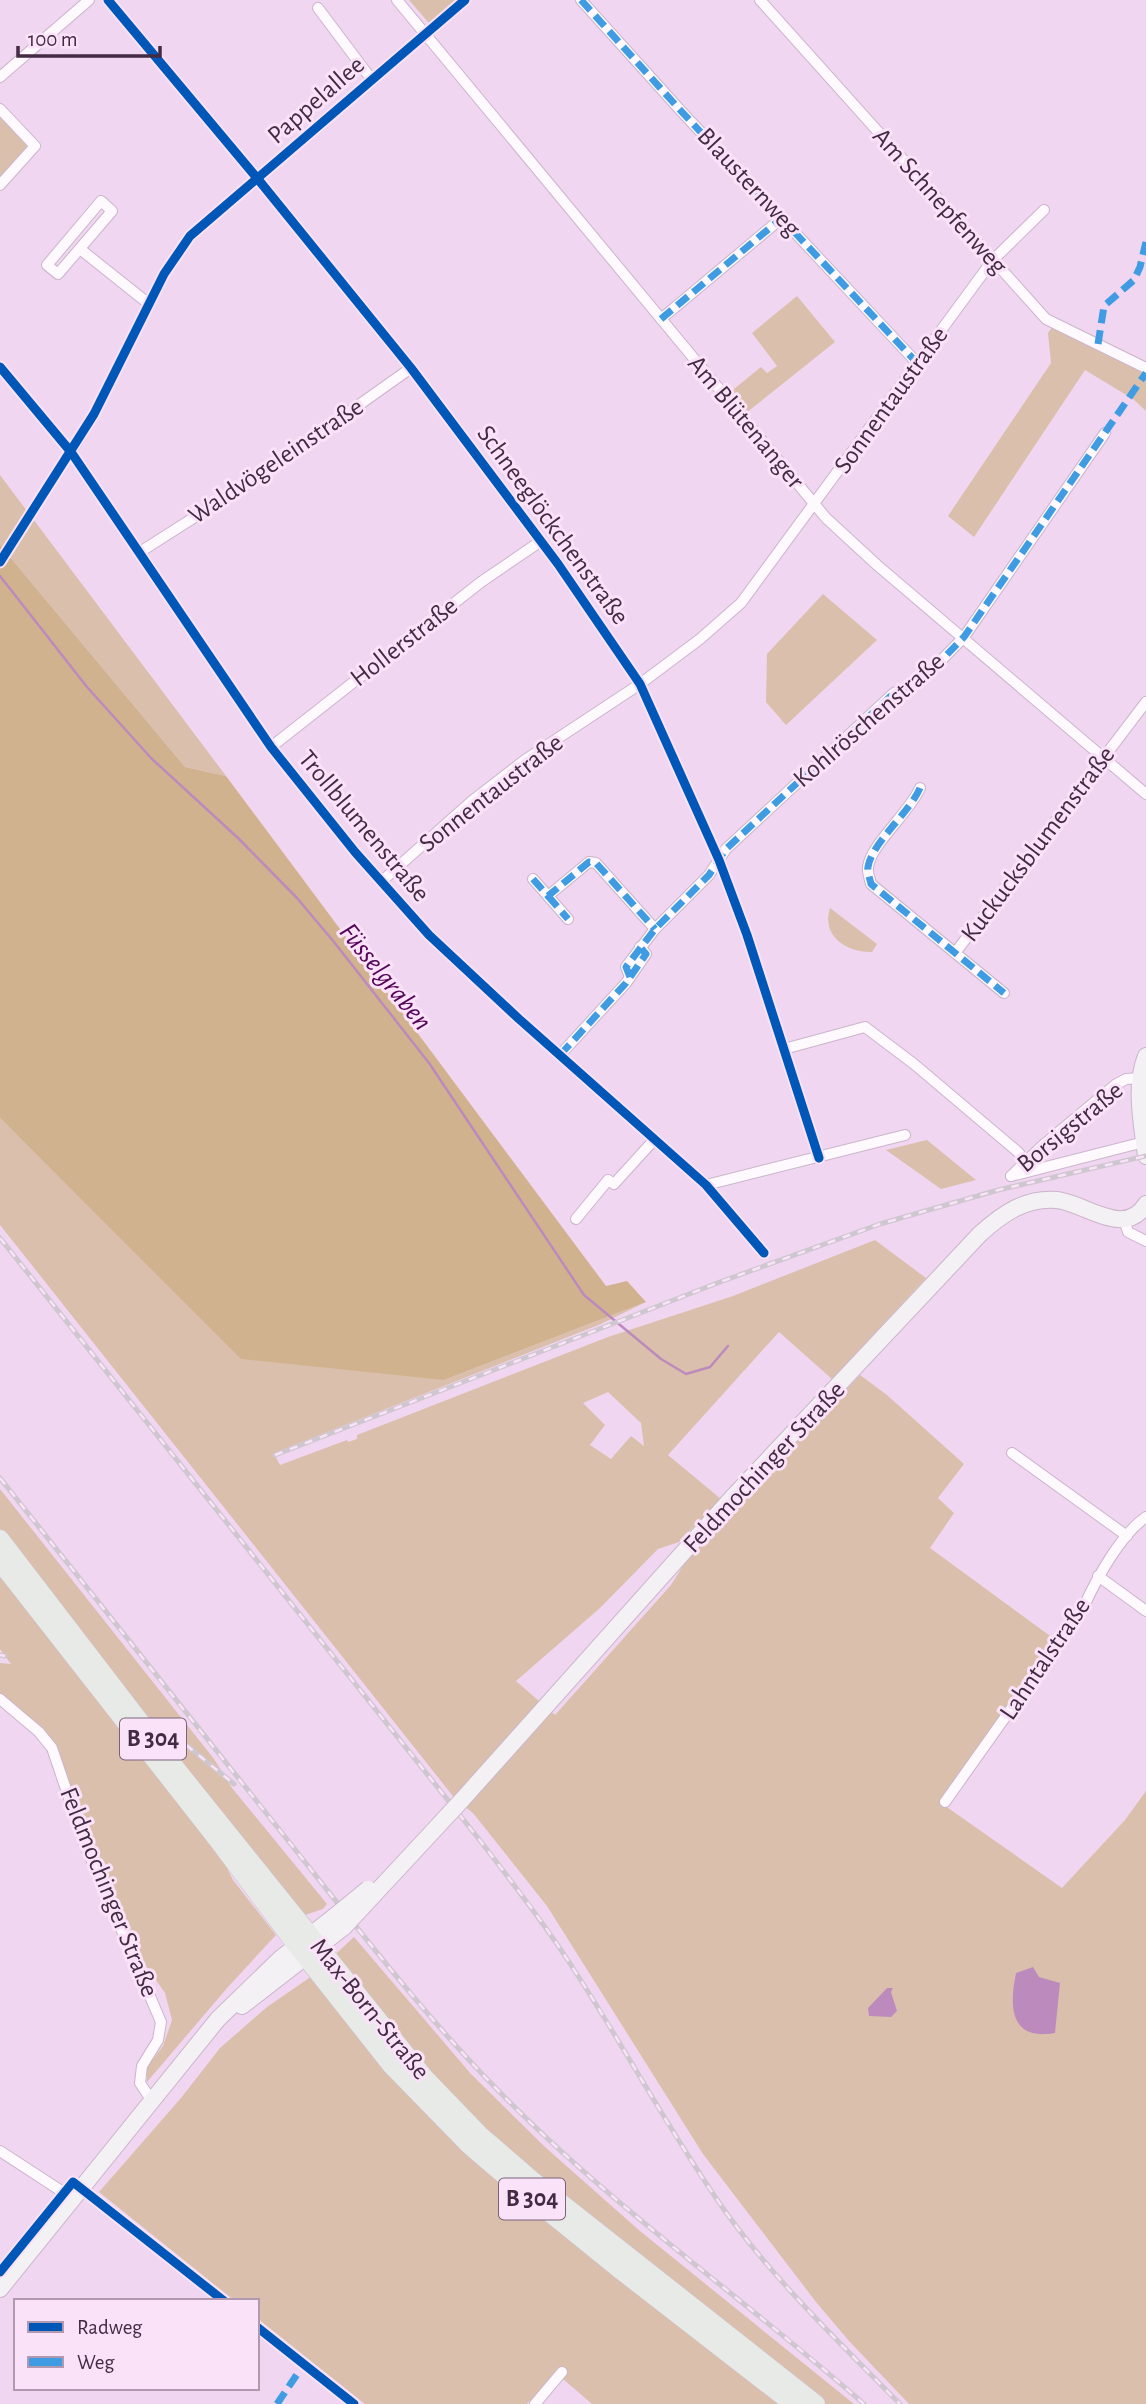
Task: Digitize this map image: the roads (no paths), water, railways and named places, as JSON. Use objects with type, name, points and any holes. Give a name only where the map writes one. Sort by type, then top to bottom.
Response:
[{"type":"main road","points":[[1145,1149],[1141,1078],[1146,1056]]},
{"type":"main road","name":"Feldmochinger Straße","points":[[0,2289],[205,2036],[308,1946],[340,1922],[425,1839],[731,1499],[998,1217],[1036,1201],[1058,1200],[1109,1218],[1139,1215]]},
{"type":"main road","name":"Max-Born-Straße","points":[[0,1539],[308,1946],[391,2065],[470,2146],[619,2269],[793,2404]]},
{"type":"main road","name":"Max-Born-Straße","points":[[0,1562],[220,1843],[424,2077],[480,2135],[532,2180],[816,2404]]},
{"type":"street","points":[[0,77],[89,0]]},
{"type":"street","name":"Schneeglöckchenstraße","points":[[108,0],[411,368],[541,541],[640,684],[719,860],[747,935],[819,1158]]},
{"type":"street","name":"Am Blütenanger","points":[[397,0],[814,505],[877,565],[964,636],[1146,794]]},
{"type":"street","name":"Pappelallee","points":[[71,452],[94,414],[164,274],[186,241],[465,0]]},
{"type":"street","name":"Blausternweg","points":[[581,0],[918,364]]},
{"type":"street","name":"Am Schnepfenweg","points":[[760,0],[992,261],[1053,324],[1146,368]]},
{"type":"street","points":[[318,8],[372,80]]},
{"type":"street","points":[[0,109],[35,146],[0,185]]},
{"type":"street","points":[[101,201],[112,211],[79,249],[58,274],[47,265],[101,201]]},
{"type":"street","name":"Sonnentaustraße","points":[[382,881],[472,801],[524,760],[640,684],[701,639],[741,603],[992,261],[1044,210]]},
{"type":"street","points":[[660,319],[783,217]]},
{"type":"street","points":[[79,249],[149,304]]},
{"type":"street","name":"Trollblumenstraße","points":[[0,367],[71,452],[271,747],[335,829],[429,935],[706,1185],[764,1252]]},
{"type":"street","name":"Waldvögeleinstraße","points":[[140,552],[256,478],[411,368]]},
{"type":"street","name":"Kohlröschenstraße","points":[[560,1055],[630,977],[626,967],[640,947],[709,875],[726,849],[894,693],[922,680],[964,636],[1105,433]]},
{"type":"street","name":"Hollerstraße","points":[[271,747],[481,582],[541,541]]},
{"type":"street","name":"Kuckucksblumenstraße","points":[[955,953],[1146,702]]},
{"type":"street","points":[[920,788],[915,800],[873,855],[867,868],[872,884],[1004,993]]},
{"type":"street","points":[[548,897],[589,862],[596,863],[655,929]]},
{"type":"street","points":[[533,879],[568,919]]},
{"type":"street","points":[[784,1049],[865,1027],[965,1106],[1025,1161]]},
{"type":"street","name":"Borsigstraße","points":[[1141,1078],[1126,1079],[1115,1084],[1011,1176],[1145,1149]]},
{"type":"street","points":[[706,1185],[905,1135]]},
{"type":"street","points":[[576,1219],[608,1180],[614,1184],[654,1139]]},
{"type":"street","points":[[1139,1215],[1128,1232],[1146,1241]]},
{"type":"street","points":[[1012,1453],[1127,1536]]},
{"type":"street","name":"Lahntalstraße","points":[[945,1802],[1084,1606],[1098,1576],[1127,1536],[1146,1517]]},
{"type":"street","points":[[1098,1576],[1146,1611]]},
{"type":"street","name":"Feldmochinger Straße","points":[[0,1699],[39,1732],[52,1748],[85,1845],[161,2022],[158,2040],[142,2066],[140,2082],[152,2101]]},
{"type":"street","points":[[0,2151],[72,2199]]},
{"type":"street","points":[[535,2404],[562,2372]]},
{"type":"waterway","name":"Füsselgraben","points":[[0,576],[87,687],[151,758],[238,838],[297,898],[334,942],[429,1063],[584,1295],[661,1359],[686,1374],[710,1367],[728,1346]]},
{"type":"railway","points":[[275,1455],[720,1282],[880,1224],[998,1190],[1146,1156]]},
{"type":"railway","points":[[0,1238],[526,1900],[587,1990],[704,2180],[745,2237],[809,2311],[900,2404]]},
{"type":"railway","points":[[0,1478],[380,1956],[459,2049],[531,2123],[577,2165],[864,2404]]},
{"type":"railway","points":[[0,1655],[5,1656]]},
{"type":"railway","points":[[174,1735],[234,1784]]}]
